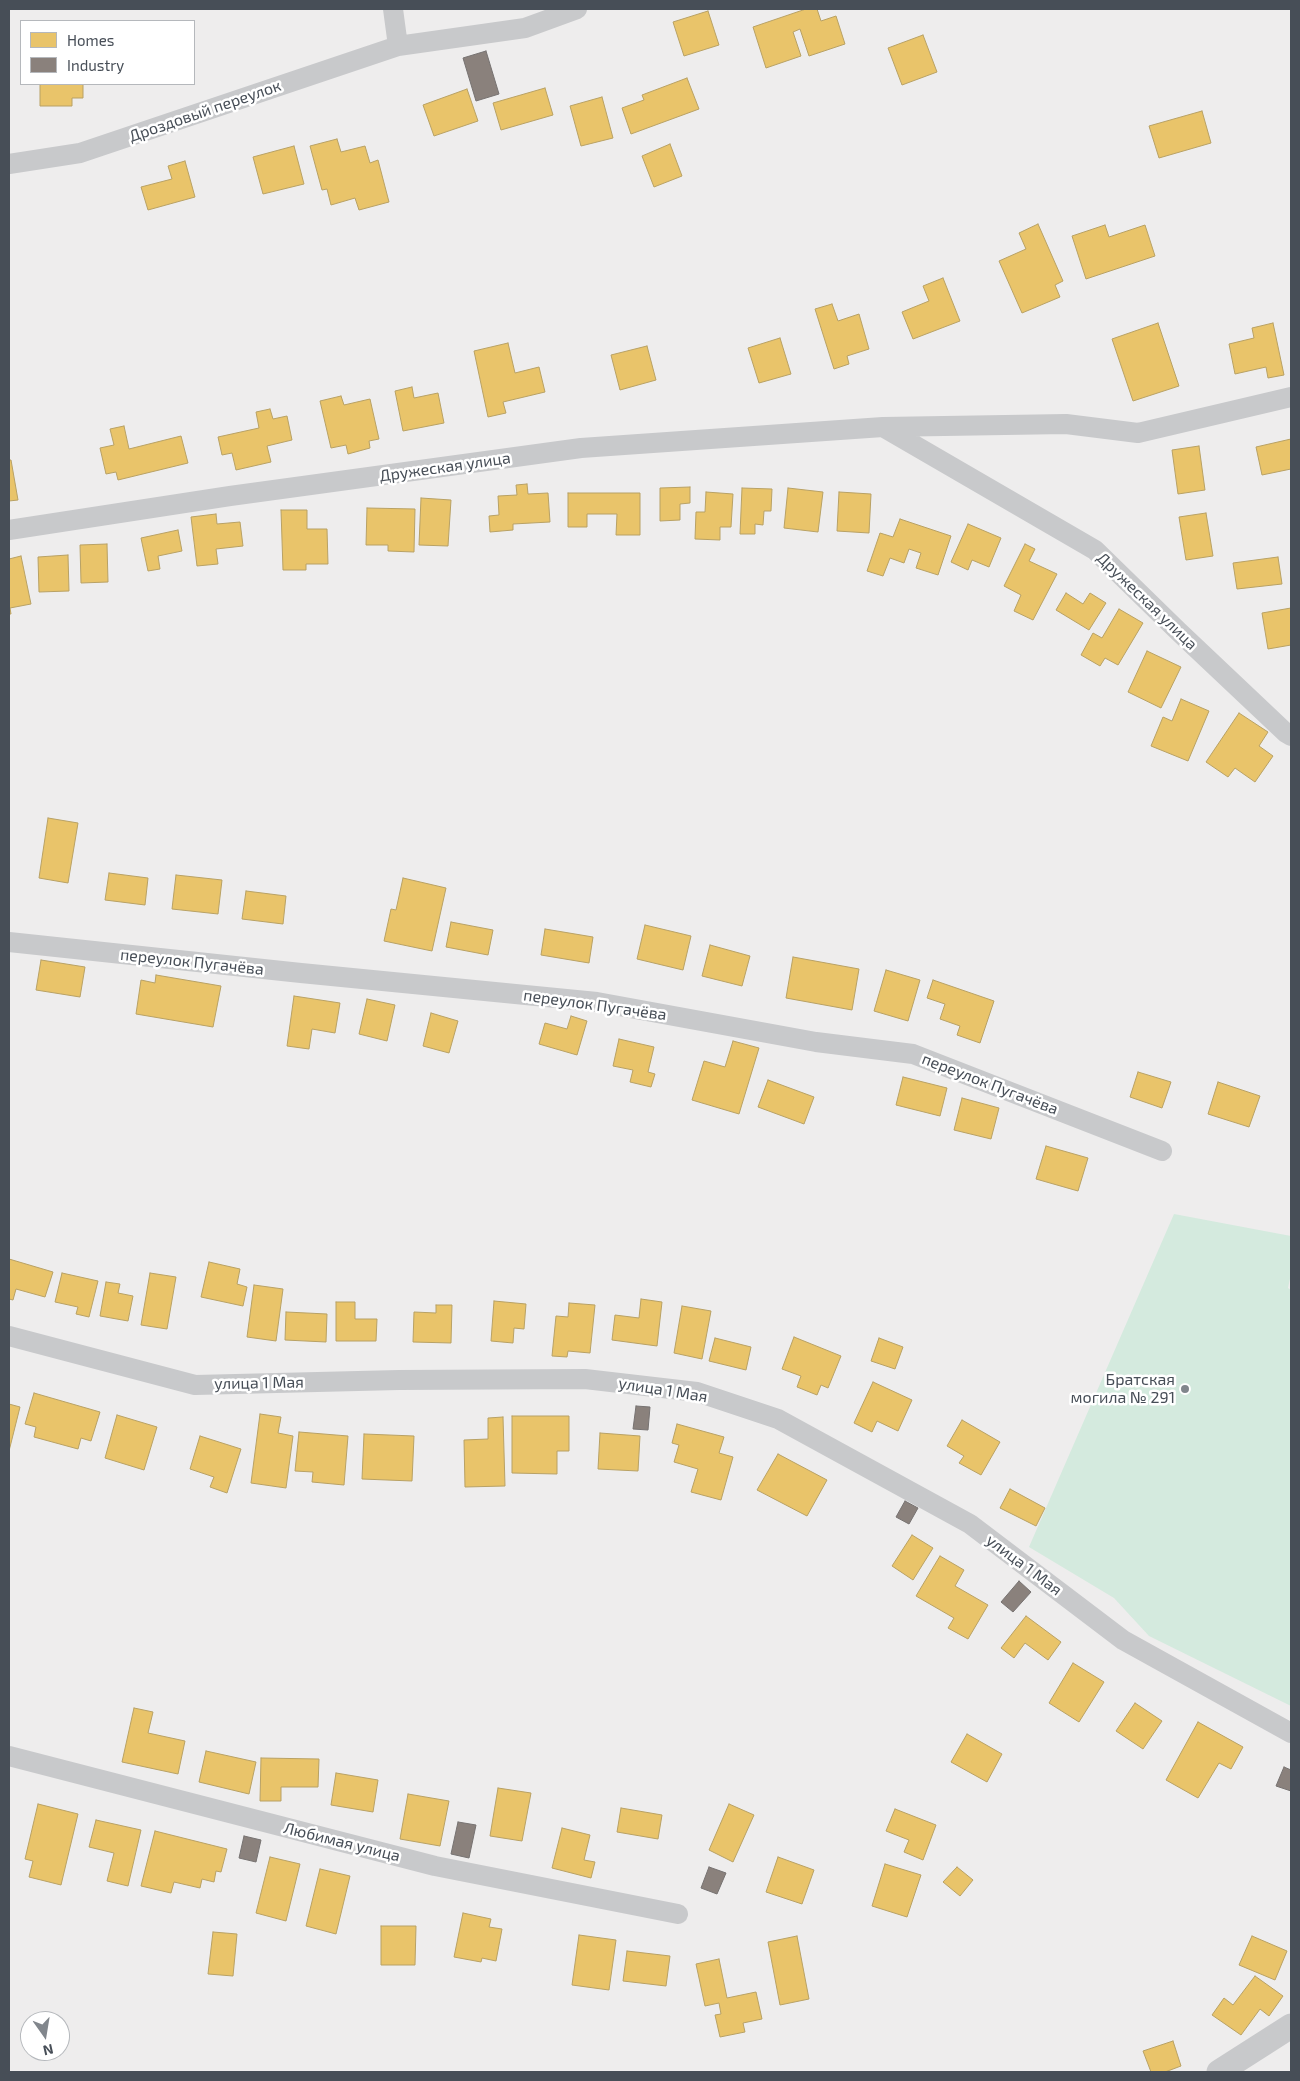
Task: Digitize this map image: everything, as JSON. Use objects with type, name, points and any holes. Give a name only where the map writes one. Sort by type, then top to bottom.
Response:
[{"type":"street","points":[[393,9],[398,46]]},
{"type":"street","name":"Дроздовый переулок","points":[[9,164],[80,153],[398,46],[525,28],[577,9]]},
{"type":"street","name":"Дружеская улица","points":[[9,530],[230,496],[581,448],[883,427],[1066,424],[1138,433],[1291,398]]},
{"type":"street","name":"Дружеская улица","points":[[883,427],[1095,550],[1178,631],[1291,736]]},
{"type":"street","name":"переулок Пугачёва","points":[[9,942],[597,1002],[816,1042],[913,1054],[1162,1150]]},
{"type":"street","name":"улица 1 Мая","points":[[9,1336],[195,1385],[389,1380],[585,1379],[697,1392],[778,1419],[970,1524],[1123,1640],[1291,1733]]},
{"type":"street","name":"Любимая улица","points":[[9,1756],[435,1866],[678,1914]]},
{"type":"street","points":[[1220,2072],[1291,2026]]},
{"type":"green space","points":[[1174,1214],[1291,1236],[1291,1274],[1288,1288],[1291,1290],[1291,1706],[1149,1636],[1114,1598],[1029,1547]]},
{"type":"building: Homes","points":[[806,9],[817,9],[821,21],[836,16],[845,44],[809,56],[800,29],[793,32],[801,56],[766,68],[753,27]]},
{"type":"building: Homes","points":[[708,11],[719,45],[684,56],[673,22]]},
{"type":"building: Homes","points":[[923,35],[937,72],[902,85],[888,48]]},
{"type":"building: Homes","points":[[687,78],[699,109],[631,134],[622,108],[644,100],[642,95]]},
{"type":"building: Homes","points":[[40,85],[83,85],[83,98],[72,98],[72,106],[40,106]]},
{"type":"building: Homes","points":[[545,88],[553,115],[501,130],[493,103]]},
{"type":"building: Homes","points":[[467,89],[478,121],[434,136],[423,105]]},
{"type":"building: Homes","points":[[602,97],[613,138],[581,146],[570,106]]},
{"type":"building: Homes","points":[[1202,111],[1211,143],[1159,158],[1149,126]]},
{"type":"building: Homes","points":[[337,139],[341,152],[365,146],[370,163],[378,160],[389,202],[359,210],[355,198],[331,205],[327,189],[322,190],[310,146]]},
{"type":"building: Homes","points":[[670,144],[682,176],[654,187],[642,156]]},
{"type":"building: Homes","points":[[294,146],[304,184],[263,194],[253,157]]},
{"type":"building: Homes","points":[[185,161],[195,197],[148,210],[141,187],[172,179],[168,166]]},
{"type":"building: Homes","points":[[1038,224],[1063,281],[1055,285],[1060,297],[1022,313],[999,261],[1026,249],[1019,233]]},
{"type":"building: Homes","points":[[1105,225],[1109,237],[1145,225],[1155,256],[1086,279],[1072,236]]},
{"type":"building: Homes","points":[[943,278],[960,321],[913,339],[902,312],[929,301],[923,286]]},
{"type":"building: Homes","points":[[832,304],[838,321],[859,314],[869,349],[847,356],[849,364],[834,369],[815,309]]},
{"type":"building: Homes","points":[[1158,323],[1179,386],[1133,401],[1112,339]]},
{"type":"building: Homes","points":[[1273,323],[1284,375],[1268,378],[1266,367],[1235,374],[1229,344],[1254,338],[1252,328]]},
{"type":"building: Homes","points":[[780,338],[791,374],[759,383],[748,348]]},
{"type":"building: Homes","points":[[508,343],[515,373],[539,367],[545,392],[503,402],[506,413],[488,417],[474,351]]},
{"type":"building: Homes","points":[[647,346],[656,380],[620,390],[611,355]]},
{"type":"building: Homes","points":[[412,387],[414,398],[438,393],[444,423],[403,431],[395,391]]},
{"type":"building: Homes","points":[[341,396],[344,405],[370,399],[379,439],[369,441],[370,448],[348,454],[346,445],[331,448],[320,401]]},
{"type":"building: Homes","points":[[270,409],[273,419],[287,416],[292,440],[267,446],[271,462],[236,470],[232,453],[222,455],[218,437],[259,428],[256,412]]},
{"type":"building: Homes","points":[[124,426],[129,449],[181,436],[188,463],[118,480],[116,472],[106,474],[100,448],[114,445],[110,429]]},
{"type":"building: Homes","points":[[1291,439],[1291,469],[1262,475],[1256,447]]},
{"type":"building: Homes","points":[[1199,446],[1205,490],[1178,494],[1172,450]]},
{"type":"building: Homes","points":[[9,460],[11,460],[18,500],[9,501]]},
{"type":"building: Homes","points":[[527,484],[528,494],[548,493],[550,522],[513,524],[513,530],[490,532],[489,516],[499,515],[498,496],[517,495],[516,485]]},
{"type":"building: Homes","points":[[690,487],[690,503],[680,504],[680,520],[660,521],[660,488]]},
{"type":"building: Homes","points":[[742,488],[772,489],[771,511],[764,511],[763,525],[755,524],[755,534],[740,534]]},
{"type":"building: Homes","points":[[788,488],[823,492],[818,532],[784,528]]},
{"type":"building: Homes","points":[[706,492],[733,494],[731,527],[720,527],[720,540],[695,539],[696,512],[705,512]]},
{"type":"building: Homes","points":[[839,492],[871,494],[869,533],[837,531]]},
{"type":"building: Homes","points":[[568,493],[640,493],[640,535],[616,535],[617,514],[587,514],[587,527],[568,527]]},
{"type":"building: Homes","points":[[421,498],[451,500],[448,546],[419,545]]},
{"type":"building: Homes","points":[[367,508],[415,509],[414,552],[388,551],[388,545],[366,545]]},
{"type":"building: Homes","points":[[281,510],[307,510],[307,529],[327,529],[328,564],[306,564],[306,570],[283,570]]},
{"type":"building: Homes","points":[[1206,513],[1213,556],[1186,560],[1179,517]]},
{"type":"building: Homes","points":[[216,514],[217,524],[240,522],[243,546],[216,549],[218,564],[197,566],[191,517]]},
{"type":"building: Homes","points":[[900,519],[951,536],[938,575],[916,568],[921,553],[909,549],[904,563],[890,558],[883,576],[867,571],[880,533],[893,537]]},
{"type":"building: Homes","points":[[968,524],[1001,538],[989,567],[972,560],[968,570],[951,562]]},
{"type":"building: Homes","points":[[178,530],[182,551],[158,556],[160,569],[148,571],[141,538]]},
{"type":"building: Homes","points":[[107,544],[108,582],[81,583],[80,545]]},
{"type":"building: Homes","points":[[1025,544],[1035,549],[1029,561],[1057,574],[1033,620],[1014,611],[1021,595],[1004,586]]},
{"type":"building: Homes","points":[[68,555],[69,591],[39,592],[38,557]]},
{"type":"building: Homes","points":[[21,556],[31,604],[10,608],[11,614],[9,614],[9,559]]},
{"type":"building: Homes","points":[[1278,557],[1282,584],[1237,589],[1233,563]]},
{"type":"building: Homes","points":[[1066,593],[1083,604],[1090,593],[1106,603],[1089,630],[1056,610]]},
{"type":"building: Homes","points":[[1291,608],[1291,645],[1268,649],[1262,613]]},
{"type":"building: Homes","points":[[1119,609],[1143,623],[1118,665],[1105,658],[1100,666],[1081,655],[1093,633],[1102,638]]},
{"type":"building: Homes","points":[[1147,651],[1181,667],[1161,708],[1128,692]]},
{"type":"building: Homes","points":[[1181,699],[1209,711],[1188,761],[1151,746],[1163,717],[1172,721]]},
{"type":"building: Homes","points":[[1239,713],[1268,732],[1259,746],[1273,756],[1255,782],[1235,768],[1228,777],[1206,762]]},
{"type":"building: Homes","points":[[48,818],[78,823],[68,883],[39,878]]},
{"type":"building: Homes","points":[[109,873],[148,878],[145,905],[105,900]]},
{"type":"building: Homes","points":[[176,875],[222,880],[218,914],[172,909]]},
{"type":"building: Homes","points":[[403,878],[446,888],[432,951],[384,941],[391,909],[396,910]]},
{"type":"building: Homes","points":[[246,891],[286,896],[283,924],[242,919]]},
{"type":"building: Homes","points":[[451,922],[493,930],[488,955],[446,947]]},
{"type":"building: Homes","points":[[645,925],[691,936],[683,970],[637,959]]},
{"type":"building: Homes","points":[[545,929],[593,937],[589,963],[541,955]]},
{"type":"building: Homes","points":[[710,945],[750,956],[742,986],[702,976]]},
{"type":"building: Homes","points":[[793,957],[859,969],[852,1010],[786,998]]},
{"type":"building: Homes","points":[[41,960],[85,967],[80,997],[36,990]]},
{"type":"building: Homes","points":[[886,970],[920,980],[908,1021],[874,1011]]},
{"type":"building: Homes","points":[[156,975],[221,986],[213,1027],[136,1014],[141,980],[155,983]]},
{"type":"building: Homes","points":[[933,980],[994,1001],[980,1043],[957,1035],[960,1026],[940,1019],[945,1004],[927,998]]},
{"type":"building: Homes","points":[[294,996],[340,1003],[335,1033],[312,1029],[309,1049],[287,1046]]},
{"type":"building: Homes","points":[[367,999],[395,1005],[387,1041],[359,1034]]},
{"type":"building: Homes","points":[[431,1013],[458,1021],[449,1053],[423,1046]]},
{"type":"building: Homes","points":[[571,1016],[587,1021],[577,1055],[539,1044],[545,1023],[567,1029]]},
{"type":"building: Homes","points":[[619,1039],[654,1047],[648,1072],[655,1074],[651,1087],[630,1082],[633,1070],[613,1066]]},
{"type":"building: Homes","points":[[733,1041],[759,1048],[739,1114],[692,1100],[704,1061],[725,1067]]},
{"type":"building: Homes","points":[[1138,1072],[1171,1082],[1162,1108],[1130,1097]]},
{"type":"building: Homes","points":[[903,1077],[947,1088],[940,1116],[896,1105]]},
{"type":"building: Homes","points":[[768,1080],[814,1097],[804,1124],[758,1107]]},
{"type":"building: Homes","points":[[1218,1082],[1260,1096],[1249,1127],[1208,1114]]},
{"type":"building: Homes","points":[[962,1098],[999,1108],[991,1139],[954,1130]]},
{"type":"building: Homes","points":[[1046,1146],[1088,1158],[1078,1191],[1036,1179]]},
{"type":"building: Homes","points":[[9,1259],[53,1272],[45,1297],[16,1289],[13,1300],[9,1299]]},
{"type":"building: Homes","points":[[209,1262],[240,1269],[237,1284],[247,1287],[243,1306],[201,1297]]},
{"type":"building: Homes","points":[[62,1273],[98,1281],[89,1317],[76,1314],[78,1307],[55,1302]]},
{"type":"building: Homes","points":[[150,1273],[176,1277],[167,1329],[141,1325]]},
{"type":"building: Homes","points":[[106,1282],[120,1284],[118,1293],[133,1296],[128,1321],[100,1316]]},
{"type":"building: Homes","points":[[254,1285],[283,1289],[276,1341],[247,1337]]},
{"type":"building: Homes","points":[[641,1299],[662,1302],[657,1346],[612,1340],[615,1315],[639,1318]]},
{"type":"building: Homes","points":[[494,1301],[526,1304],[524,1329],[514,1328],[513,1343],[491,1341]]},
{"type":"building: Homes","points":[[336,1302],[355,1302],[355,1319],[377,1319],[376,1341],[336,1341]]},
{"type":"building: Homes","points":[[569,1303],[595,1305],[590,1353],[568,1351],[567,1357],[552,1356],[556,1316],[568,1317]]},
{"type":"building: Homes","points":[[436,1305],[452,1305],[451,1343],[413,1342],[414,1312],[436,1313]]},
{"type":"building: Homes","points":[[682,1306],[711,1311],[702,1359],[674,1353]]},
{"type":"building: Homes","points":[[286,1312],[327,1314],[326,1342],[285,1340]]},
{"type":"building: Homes","points":[[794,1337],[841,1356],[828,1388],[821,1385],[817,1395],[797,1387],[801,1376],[782,1369]]},
{"type":"building: Homes","points":[[715,1338],[751,1347],[746,1370],[709,1361]]},
{"type":"building: Homes","points":[[879,1338],[903,1347],[895,1369],[871,1361]]},
{"type":"building: Homes","points":[[873,1382],[912,1400],[898,1431],[877,1421],[872,1432],[854,1423]]},
{"type":"building: Homes","points":[[34,1393],[100,1412],[91,1441],[81,1438],[78,1449],[34,1437],[36,1427],[25,1424]]},
{"type":"building: Homes","points":[[9,1404],[20,1407],[9,1451]]},
{"type":"building: Homes","points":[[260,1414],[281,1417],[278,1433],[293,1436],[286,1488],[251,1483]]},
{"type":"building: Homes","points":[[117,1415],[157,1427],[144,1470],[105,1458]]},
{"type":"building: Homes","points":[[512,1416],[569,1416],[569,1451],[557,1451],[557,1474],[512,1473]]},
{"type":"building: Homes","points":[[503,1417],[505,1486],[465,1487],[464,1440],[488,1439],[488,1418]]},
{"type":"building: Homes","points":[[962,1420],[1000,1442],[981,1475],[959,1463],[964,1456],[947,1446]]},
{"type":"building: Homes","points":[[677,1424],[724,1437],[719,1453],[733,1457],[721,1500],[691,1492],[698,1469],[674,1462],[679,1445],[672,1443]]},
{"type":"building: Homes","points":[[299,1432],[348,1436],[344,1485],[312,1482],[313,1472],[295,1471]]},
{"type":"building: Homes","points":[[600,1433],[640,1436],[638,1471],[598,1469]]},
{"type":"building: Homes","points":[[364,1434],[414,1436],[412,1481],[362,1479]]},
{"type":"building: Homes","points":[[200,1436],[241,1449],[227,1493],[210,1487],[214,1477],[190,1469]]},
{"type":"building: Homes","points":[[778,1454],[827,1480],[807,1516],[757,1490]]},
{"type":"building: Homes","points":[[1010,1489],[1045,1508],[1036,1526],[1000,1508]]},
{"type":"building: Homes","points":[[912,1535],[933,1548],[913,1580],[892,1566]]},
{"type":"building: Homes","points":[[940,1556],[964,1570],[955,1586],[988,1605],[968,1639],[948,1628],[954,1618],[916,1596]]},
{"type":"building: Homes","points":[[1026,1616],[1061,1642],[1048,1660],[1025,1643],[1014,1658],[1001,1648]]},
{"type":"building: Homes","points":[[1073,1663],[1104,1682],[1079,1722],[1049,1703]]},
{"type":"building: Homes","points":[[1135,1703],[1162,1721],[1143,1749],[1116,1731]]},
{"type":"building: Homes","points":[[134,1708],[153,1712],[148,1733],[185,1741],[178,1774],[122,1762]]},
{"type":"building: Homes","points":[[1198,1722],[1243,1747],[1231,1769],[1219,1763],[1198,1798],[1166,1780]]},
{"type":"building: Homes","points":[[967,1734],[1002,1754],[987,1782],[951,1762]]},
{"type":"building: Homes","points":[[206,1751],[256,1762],[249,1794],[199,1782]]},
{"type":"building: Homes","points":[[261,1758],[319,1759],[318,1787],[281,1787],[281,1801],[260,1801]]},
{"type":"building: Homes","points":[[336,1773],[378,1780],[373,1812],[331,1805]]},
{"type":"building: Homes","points":[[498,1788],[531,1793],[522,1841],[490,1836]]},
{"type":"building: Homes","points":[[408,1794],[449,1801],[440,1846],[400,1839]]},
{"type":"building: Homes","points":[[38,1804],[78,1814],[61,1885],[29,1877],[33,1861],[25,1859]]},
{"type":"building: Homes","points":[[729,1804],[754,1815],[733,1862],[709,1850]]},
{"type":"building: Homes","points":[[621,1808],[662,1815],[658,1839],[617,1832]]},
{"type":"building: Homes","points":[[895,1809],[936,1825],[923,1860],[904,1852],[909,1840],[886,1831]]},
{"type":"building: Homes","points":[[96,1820],[141,1830],[128,1886],[107,1881],[114,1853],[89,1847]]},
{"type":"building: Homes","points":[[562,1828],[590,1835],[584,1860],[595,1862],[591,1878],[552,1868]]},
{"type":"building: Homes","points":[[155,1831],[227,1849],[221,1872],[216,1871],[214,1882],[202,1879],[200,1888],[174,1882],[171,1893],[141,1886]]},
{"type":"building: Homes","points":[[270,1857],[300,1864],[286,1921],[256,1913]]},
{"type":"building: Homes","points":[[778,1857],[814,1870],[802,1904],[766,1892]]},
{"type":"building: Homes","points":[[885,1864],[921,1875],[907,1917],[872,1906]]},
{"type":"building: Homes","points":[[957,1867],[973,1880],[960,1896],[943,1882]]},
{"type":"building: Homes","points":[[320,1869],[350,1876],[336,1934],[306,1926]]},
{"type":"building: Homes","points":[[463,1913],[491,1919],[489,1927],[502,1929],[496,1961],[482,1958],[481,1962],[454,1957]]},
{"type":"building: Homes","points":[[381,1926],[416,1926],[415,1965],[381,1965]]},
{"type":"building: Homes","points":[[213,1932],[237,1934],[233,1976],[208,1974]]},
{"type":"building: Homes","points":[[579,1935],[616,1940],[609,1990],[572,1985]]},
{"type":"building: Homes","points":[[797,1936],[809,1999],[780,2005],[768,1942]]},
{"type":"building: Homes","points":[[1252,1936],[1287,1951],[1275,1980],[1239,1965]]},
{"type":"building: Homes","points":[[627,1951],[670,1956],[666,1986],[623,1981]]},
{"type":"building: Homes","points":[[719,1959],[727,1998],[756,1992],[762,2019],[743,2023],[745,2032],[720,2037],[715,2015],[721,2014],[719,2003],[705,2006],[696,1964]]},
{"type":"building: Homes","points":[[1255,1976],[1283,1996],[1269,2016],[1260,2009],[1241,2035],[1212,2015],[1224,1998],[1233,2005]]},
{"type":"building: Homes","points":[[1173,2041],[1181,2066],[1165,2072],[1151,2072],[1143,2051]]},
{"type":"building: Industry","points":[[486,51],[499,94],[476,101],[463,58]]},
{"type":"building: Industry","points":[[636,1406],[650,1407],[648,1430],[633,1429]]},
{"type":"building: Industry","points":[[905,1501],[918,1508],[909,1524],[896,1517]]},
{"type":"building: Industry","points":[[1019,1581],[1031,1592],[1013,1612],[1001,1602]]},
{"type":"building: Industry","points":[[1284,1767],[1291,1770],[1291,1791],[1276,1786]]},
{"type":"building: Industry","points":[[458,1822],[476,1825],[469,1858],[451,1854]]},
{"type":"building: Industry","points":[[244,1836],[261,1840],[256,1862],[239,1858]]},
{"type":"building: Industry","points":[[709,1867],[726,1873],[717,1894],[701,1888]]},
{"type":"place","name":"Братская могила № 291","points":[[1185,1389]]}]
